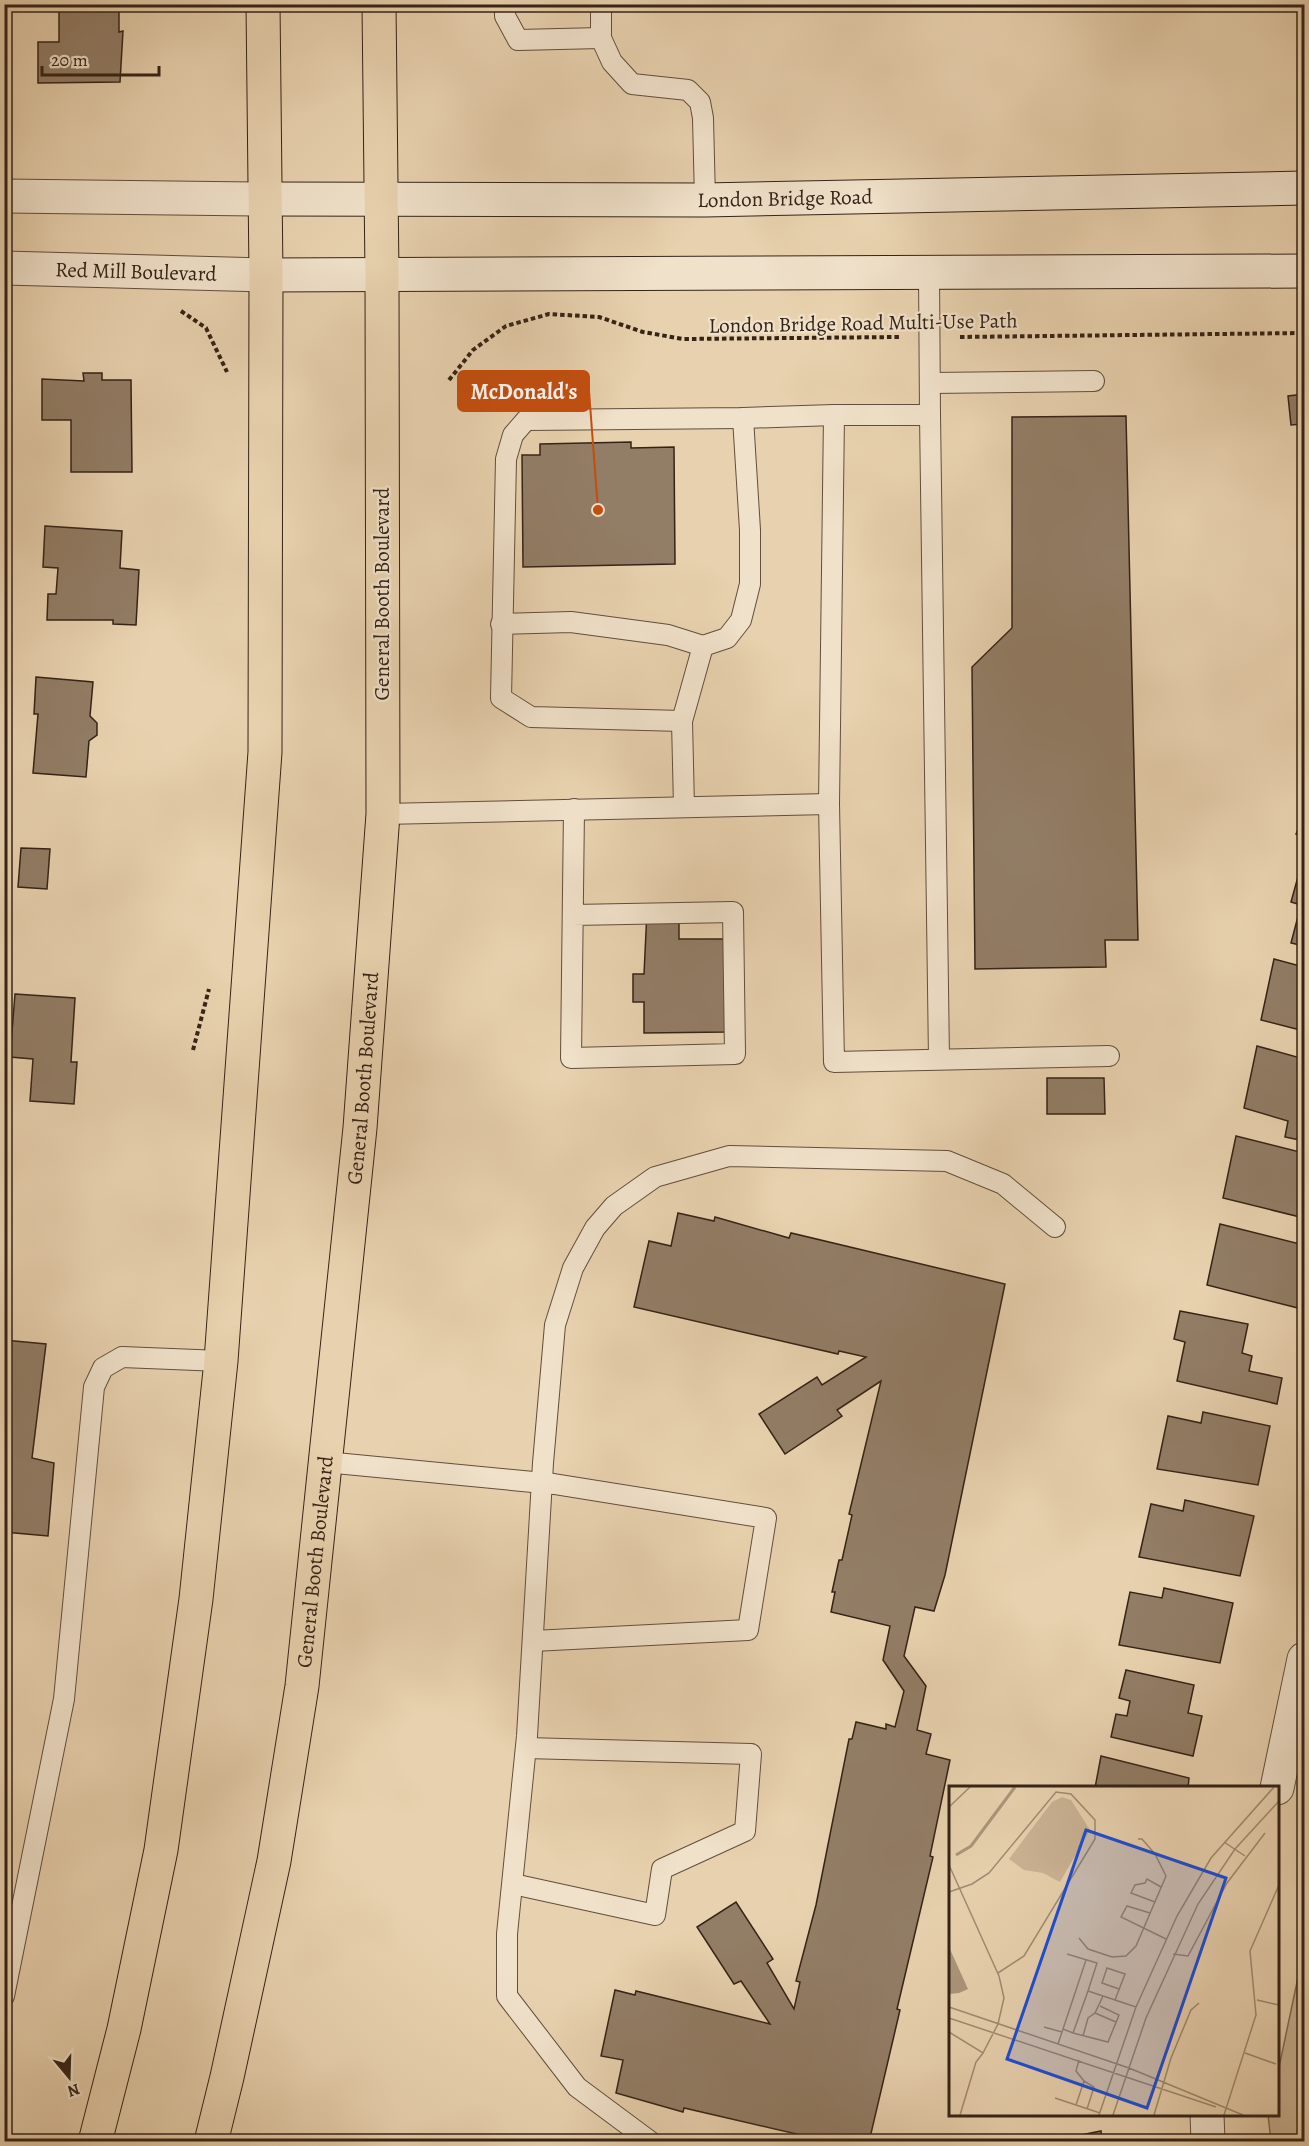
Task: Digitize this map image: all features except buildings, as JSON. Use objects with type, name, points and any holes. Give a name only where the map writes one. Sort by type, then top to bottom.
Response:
[{"type":"highway","points":[[95,2142],[124,2029],[161,1850],[196,1599],[221,1361],[265,752],[267,275],[263,4]]},
{"type":"highway","name":"General Booth Boulevard","points":[[211,2142],[274,1861],[302,1686],[360,1128],[383,813],[379,4]]},
{"type":"main road","name":"London Bridge Road","points":[[266,200],[705,200],[1305,188]]},
{"type":"main road","points":[[4,196],[266,200]]},
{"type":"main road","name":"Red Mill Boulevard","points":[[4,268],[267,275]]},
{"type":"main road","points":[[267,275],[1305,271]]},
{"type":"main road","points":[[1277,1786],[1305,1659]]},
{"type":"main road","points":[[1207,2116],[1208,2142]]},
{"type":"lane","points":[[505,4],[505,16],[518,40],[601,38]]},
{"type":"lane","points":[[602,4],[601,38],[612,62],[632,84],[688,90],[700,102],[703,118],[705,200]]},
{"type":"lane","points":[[929,273],[939,1059]]},
{"type":"lane","points":[[931,383],[1094,381]]},
{"type":"lane","points":[[834,415],[829,804],[834,1062],[1109,1056]]},
{"type":"lane","points":[[682,721],[531,717],[501,698],[506,459],[513,435],[526,420],[930,415]]},
{"type":"lane","points":[[501,624],[571,622],[668,635],[704,646],[727,638],[741,620],[750,584],[750,530],[743,418]]},
{"type":"lane","points":[[684,807],[682,721],[704,646]]},
{"type":"lane","points":[[383,813],[829,804]]},
{"type":"lane","points":[[573,915],[733,912],[735,1054],[571,1058],[574,809]]},
{"type":"lane","points":[[651,2142],[577,2087],[507,1996],[507,1934],[526,1748],[542,1482],[555,1325],[573,1268],[595,1228],[614,1206],[655,1177],[729,1156],[947,1161],[1003,1184],[1055,1227]]},
{"type":"lane","points":[[4,1996],[64,1699],[94,1387],[103,1368],[122,1357],[221,1361]]},
{"type":"lane","points":[[325,1462],[542,1482],[766,1518],[748,1630],[533,1641]]},
{"type":"lane","points":[[513,1884],[655,1915],[662,1869],[745,1831],[751,1754],[526,1748]]},
{"type":"path","points":[[177,308],[206,328],[228,374]]},
{"type":"path","name":"London Bridge Road Multi-Use Path","points":[[449,380],[473,350],[506,326],[549,314],[599,317],[644,332],[684,339],[1305,333]]},
{"type":"path","points":[[193,1050],[211,979]]},
{"type":"shaded area","points":[[1304,1949],[1304,2141],[1271,2141],[1268,2116],[1279,2116],[1279,2067]]},
{"type":"place","name":"McDonald's","points":[[598,510]]}]
